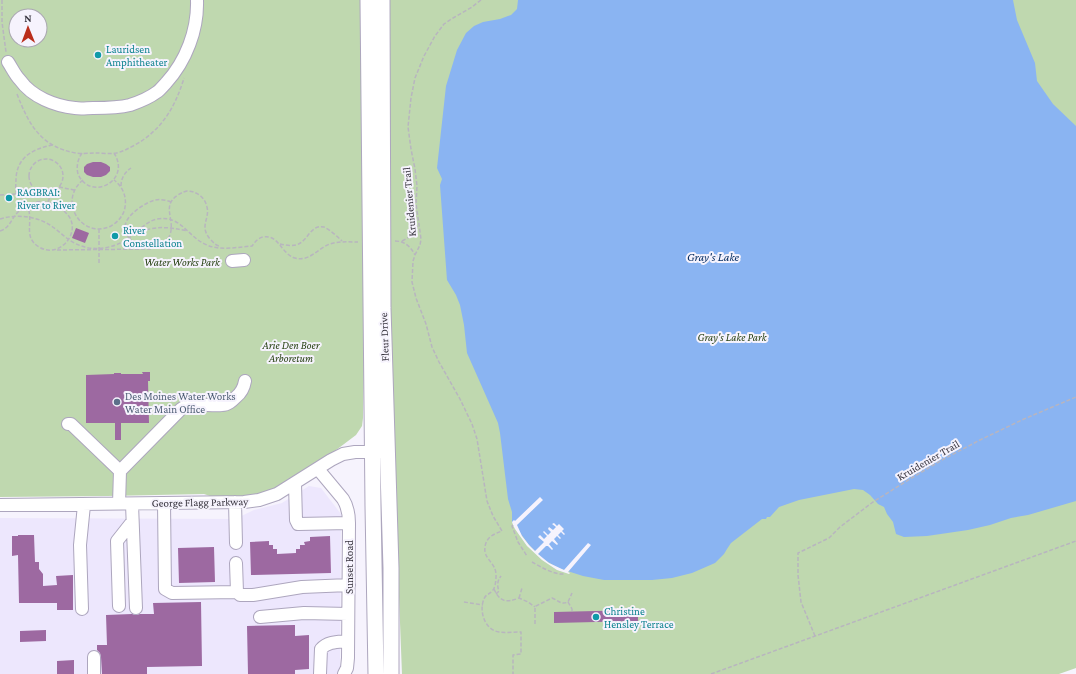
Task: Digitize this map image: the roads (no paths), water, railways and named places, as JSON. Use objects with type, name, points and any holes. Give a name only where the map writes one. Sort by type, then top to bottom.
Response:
[{"type":"main road","name":"Fleur Drive","points":[[368,0],[372,452],[376,674]]},
{"type":"main road","name":"Fleur Drive","points":[[382,0],[383,308],[391,568],[391,674]]},
{"type":"street","points":[[8,62],[20,81],[30,91],[40,98],[57,105],[76,108],[117,108],[130,105],[158,92],[178,67],[189,46],[196,22],[197,0]]},
{"type":"street","points":[[119,504],[120,471],[184,406],[224,406],[239,394],[243,389],[245,381]]},
{"type":"street","points":[[68,424],[71,424],[120,471]]},
{"type":"street","name":"George Flagg Parkway","points":[[0,506],[235,502],[259,500],[277,494],[343,454],[354,452],[388,451]]},
{"type":"street","name":"Sunset Road","points":[[318,469],[346,504],[348,511],[348,658],[344,674]]},
{"type":"street","points":[[295,484],[296,520],[298,524],[349,523]]},
{"type":"street","points":[[235,502],[236,543]]},
{"type":"street","points":[[164,503],[165,589],[172,593],[237,592],[240,595],[254,595],[302,588],[348,586]]},
{"type":"street","points":[[132,504],[136,608]]},
{"type":"street","points":[[82,609],[80,545],[84,505]]},
{"type":"street","points":[[119,606],[117,541],[132,522]]},
{"type":"street","points":[[236,563],[237,592]]},
{"type":"street","points":[[260,617],[304,613],[348,614]]},
{"type":"street","points":[[320,674],[321,649],[324,645],[348,641]]},
{"type":"street","points":[[94,657],[94,674]]},
{"type":"water","name":"Gray's Lake","points":[[518,0],[1013,0],[1017,20],[1035,63],[1037,81],[1053,104],[1076,126],[1076,501],[968,530],[927,536],[904,537],[896,534],[893,522],[884,507],[878,504],[863,490],[854,489],[799,500],[779,507],[770,517],[762,519],[731,543],[724,554],[715,563],[692,573],[672,578],[652,580],[604,580],[583,576],[558,568],[543,559],[529,545],[512,522],[512,512],[508,499],[498,423],[467,353],[460,305],[447,280],[440,185],[442,179],[437,168],[446,86],[457,50],[466,33],[474,26],[483,22],[500,19],[511,15],[517,9]]},
{"type":"place","name":"Lauridsen Amphitheater","points":[[98,55]]},
{"type":"place","name":"RAGBRAI: River to River","points":[[9,198]]},
{"type":"place","name":"River Constellation","points":[[115,236]]},
{"type":"place","name":"Des Moines Water Works Water Main Office","points":[[117,402]]},
{"type":"place","name":"Christine Hensley Terrace","points":[[596,617]]},
{"type":"park label","name":"Water Works Park","points":[[182,262]]},
{"type":"park label","name":"Gray's Lake Park","points":[[732,337]]},
{"type":"park label","name":"Arie Den Boer Arboretum","points":[[291,351]]}]
